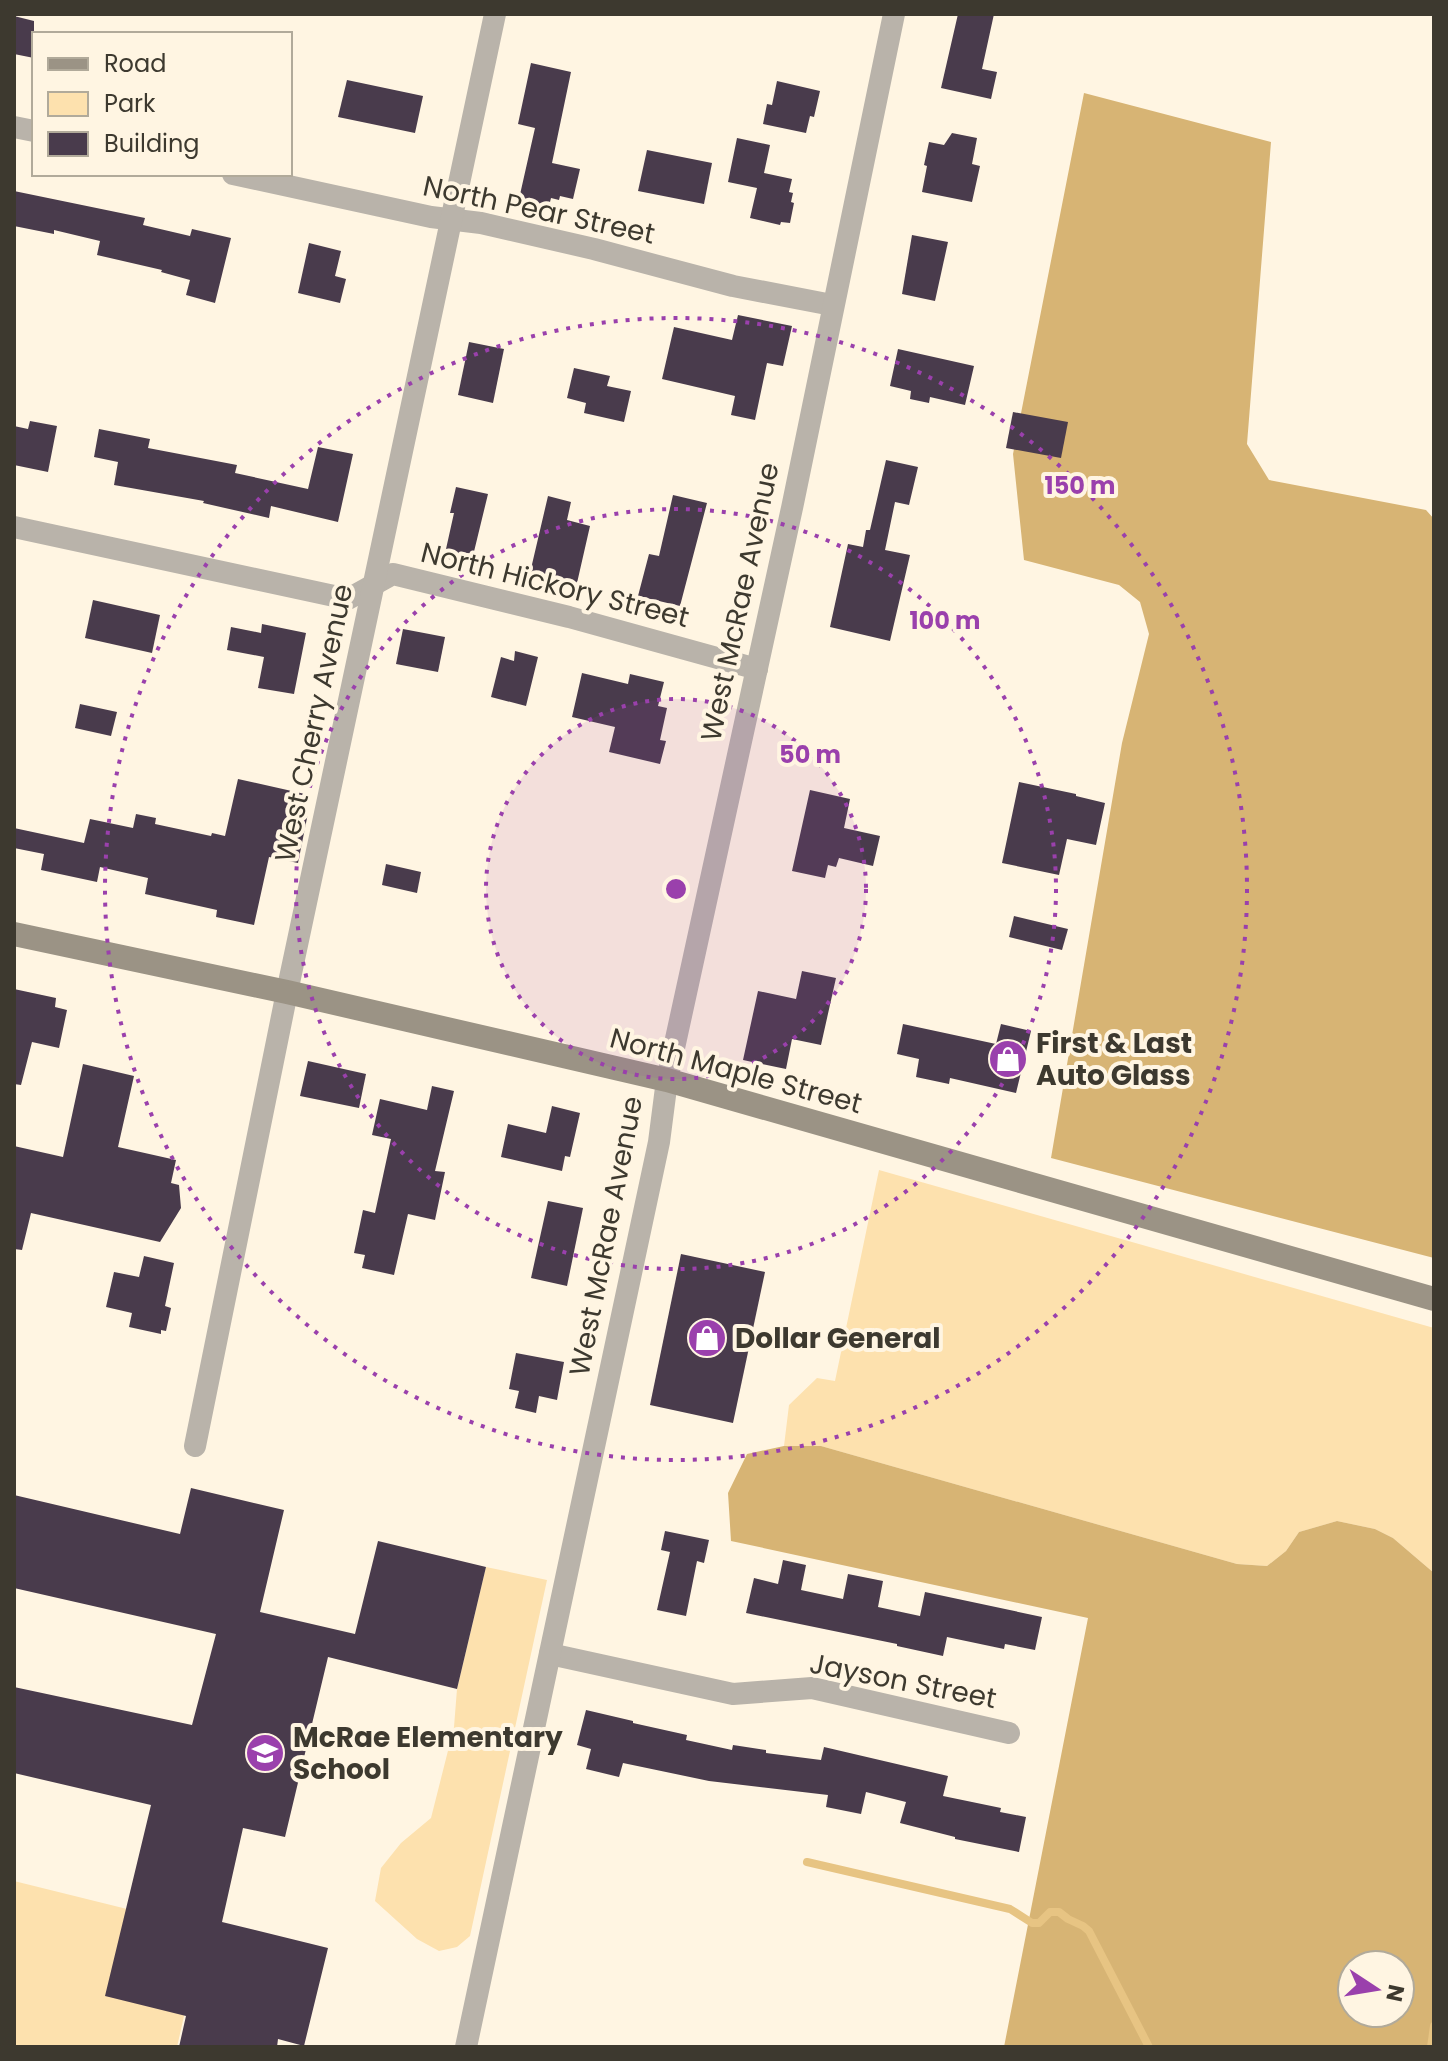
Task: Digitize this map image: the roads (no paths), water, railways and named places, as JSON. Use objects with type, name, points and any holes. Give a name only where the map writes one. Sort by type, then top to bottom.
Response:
[{"type":"main road","name":"North Maple Street","points":[[14,934],[287,992],[667,1080],[1434,1299]]},
{"type":"street","name":"West Cherry Avenue","points":[[195,1446],[287,992],[495,14]]},
{"type":"street","name":"West McRae Avenue","points":[[466,2047],[659,1142],[667,1080],[757,669],[894,14]]},
{"type":"street","name":"North Pear Street","points":[[242,176],[431,217],[481,223],[733,286],[832,305]]},
{"type":"street","name":"North Hickory Street","points":[[14,527],[348,599],[393,574],[569,617],[757,669]]},
{"type":"street","name":"Jayson Street","points":[[550,1654],[733,1694],[812,1688],[1009,1733]]},
{"type":"waterway","points":[[807,1862],[1010,1909],[1032,1923],[1039,1923],[1050,1912],[1059,1912],[1089,1931],[1149,2047]]},
{"type":"waterway","points":[[1431,2047],[1434,2026]]},
{"type":"place","name":"First & Last Auto Glass","points":[[1008,1059]]},
{"type":"place","name":"Dollar General","points":[[707,1338]]},
{"type":"place","name":"McRae Elementary School","points":[[265,1753]]}]
